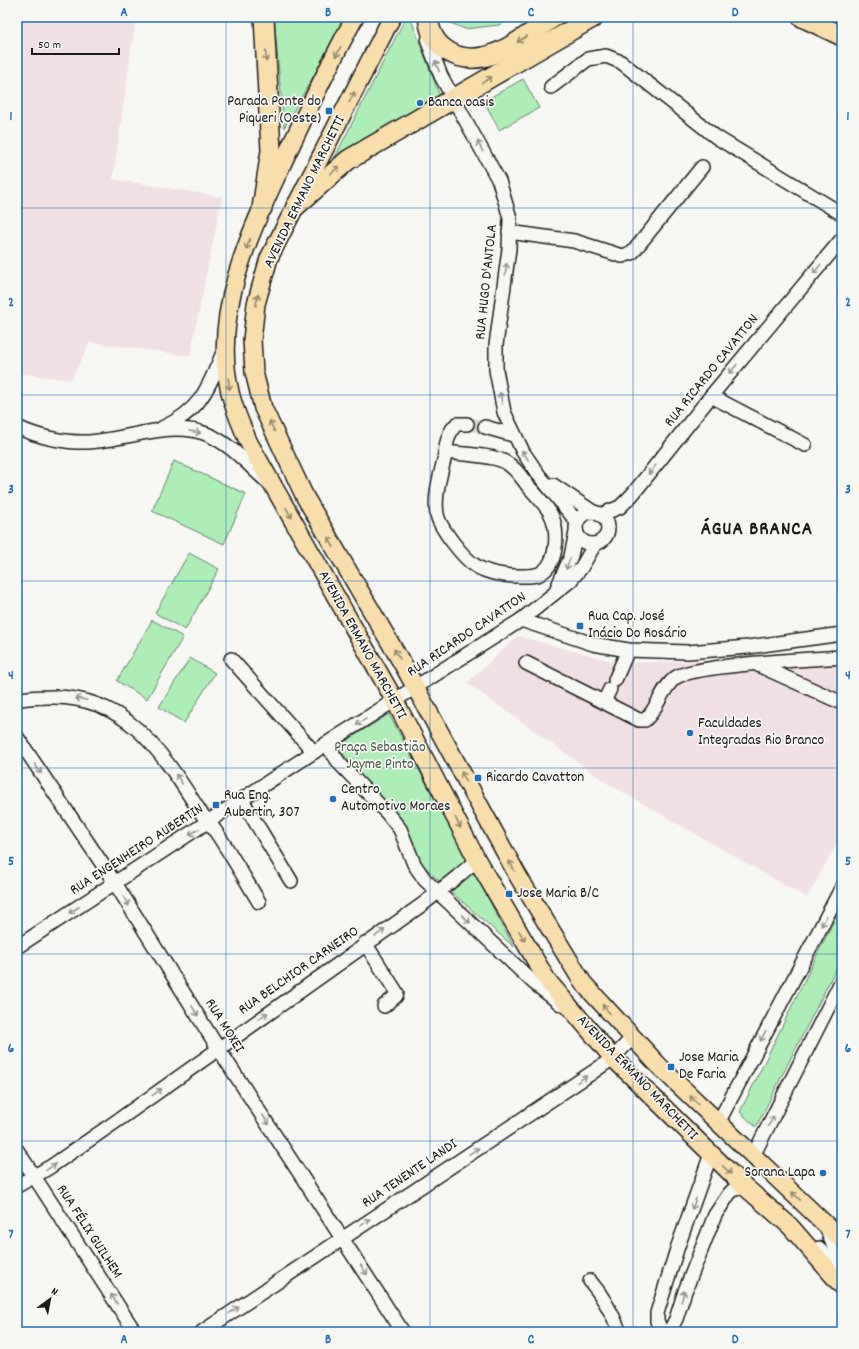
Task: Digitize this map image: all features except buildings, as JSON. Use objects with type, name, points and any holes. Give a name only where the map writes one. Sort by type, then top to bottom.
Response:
[{"type":"highway","points":[[262,208],[271,151],[264,17]]},
{"type":"highway","points":[[429,24],[442,48],[454,56],[479,59],[518,41],[554,17]]},
{"type":"highway","points":[[296,206],[348,160],[454,100],[594,17]]},
{"type":"highway","points":[[802,17],[842,36]]},
{"type":"main road","name":"AVENIDA ERMANO MARCHETTI","points":[[355,17],[298,130],[262,208],[234,286],[226,345],[230,391],[238,418],[249,443],[395,702],[477,860],[547,980],[613,1058],[744,1186],[790,1226],[842,1286]]},
{"type":"main road","name":"AVENIDA ERMANO MARCHETTI","points":[[392,17],[269,258],[256,304],[252,340],[254,372],[263,408],[305,497],[416,688],[518,876],[583,983],[632,1038],[718,1123],[842,1240]]},
{"type":"street","name":"RUA HUGO D'ANTOLA","points":[[429,24],[428,42],[441,76],[499,181],[510,218],[496,345],[496,370],[504,412],[513,435],[538,474],[577,527]]},
{"type":"street","points":[[550,87],[588,59],[606,56],[621,62],[716,136],[842,214]]},
{"type":"street","points":[[509,232],[574,241],[622,256],[632,252],[702,167]]},
{"type":"street","name":"RUA RICARDO CAVATTON","points":[[596,513],[616,509],[632,496],[711,396],[842,240]]},
{"type":"street","points":[[156,431],[178,421],[199,401],[207,389],[226,345]]},
{"type":"street","points":[[711,396],[805,445]]},
{"type":"street","points":[[445,452],[503,460],[512,466],[549,512],[555,526],[555,549],[553,557],[540,573],[514,576],[488,571],[477,567],[467,558],[439,522],[437,513],[440,476],[445,452],[452,429],[457,424],[467,424]]},
{"type":"street","points":[[485,427],[513,435]]},
{"type":"street","points":[[17,428],[60,440],[88,442],[156,431],[188,430],[199,432],[216,439],[230,448],[276,489]]},
{"type":"street","name":"RUA HUGO D'ANTOLA","points":[[538,474],[596,513]]},
{"type":"street","points":[[596,513],[605,518],[608,528],[605,539],[595,544],[585,543],[578,536],[577,527],[583,515],[596,513]]},
{"type":"street","name":"RUA RICARDO CAVATTON","points":[[555,594],[571,556],[577,527]]},
{"type":"street","name":"RUA RICARDO CAVATTON","points":[[395,702],[521,620],[555,594],[581,568],[595,544]]},
{"type":"street","points":[[521,620],[593,644],[628,650],[688,652],[748,647],[842,634]]},
{"type":"street","points":[[604,702],[628,650]]},
{"type":"street","points":[[526,663],[639,720],[645,720],[650,716],[667,686],[676,677],[688,673],[755,664],[842,657]]},
{"type":"street","points":[[231,659],[314,752]]},
{"type":"street","points":[[755,664],[842,703]]},
{"type":"street","points":[[17,700],[26,697],[63,696],[83,699],[115,712],[154,744],[208,822],[260,902]]},
{"type":"street","name":"RUA ENGENHEIRO AUBERTIN","points":[[17,947],[326,744],[395,702]]},
{"type":"street","name":"RUA MOXEI","points":[[17,736],[115,883],[218,1048],[342,1238],[400,1331]]},
{"type":"street","points":[[326,744],[340,764],[400,829],[414,864],[425,880],[534,983],[573,1012]]},
{"type":"street","points":[[242,800],[291,881]]},
{"type":"street","name":"RUA BELCHIOR CARNEIRO","points":[[17,1186],[34,1177],[218,1048],[438,892],[477,860]]},
{"type":"street","points":[[718,1123],[842,887]]},
{"type":"street","points":[[365,943],[397,993],[384,1006]]},
{"type":"street","points":[[753,1156],[842,980]]},
{"type":"street","name":"RUA TENENTE LANDI","points":[[202,1332],[613,1058],[632,1038]]},
{"type":"street","name":"RUA FÉLIX GUILHEM","points":[[17,1150],[135,1332]]},
{"type":"street","points":[[662,1332],[657,1321],[657,1313],[678,1246],[711,1154]]},
{"type":"street","points":[[669,1332],[676,1319],[685,1291],[715,1215],[729,1194],[733,1190],[744,1186]]},
{"type":"street","points":[[825,1223],[832,1242],[842,1258]]},
{"type":"street","points":[[790,1226],[817,1246],[842,1272]]},
{"type":"street","points":[[590,1280],[600,1292],[620,1332]]},
{"type":"shaded area","points":[[17,17],[136,17],[113,179],[222,197],[190,356],[90,342],[71,380],[17,373]]},
{"type":"shaded area","name":"Faculdades Integradas Rio Branco","points":[[518,636],[619,663],[731,660],[842,649],[842,834],[807,898],[607,783],[467,683]]},
{"type":"green space","points":[[274,17],[347,17],[284,128]]},
{"type":"green space","points":[[406,17],[410,17],[440,96],[335,157]]},
{"type":"green space","points":[[440,17],[513,17],[499,25],[465,29],[441,19]]},
{"type":"green space","points":[[523,79],[539,108],[499,130],[484,101]]},
{"type":"green space","points":[[174,461],[246,494],[224,544],[152,511]]},
{"type":"green space","points":[[189,553],[219,569],[185,630],[155,613]]},
{"type":"green space","points":[[152,620],[183,637],[147,699],[117,681]]},
{"type":"green space","points":[[190,658],[215,673],[184,723],[159,707]]},
{"type":"green space","name":"Praça Sebastião Jayme Pinto","points":[[389,714],[467,859],[461,869],[439,881],[419,861],[405,825],[388,804],[359,777],[338,746]]},
{"type":"green space","points":[[473,870],[514,947],[449,890]]},
{"type":"green space","points":[[842,904],[842,957],[756,1127],[740,1112]]},
{"type":"tunnel","points":[[467,424],[485,427]]},
{"type":"place","name":"Banca oasis","points":[[420,103]]},
{"type":"place","name":"Parada Ponte do Piqueri (Oeste)","points":[[329,111]]},
{"type":"place","name":"Rua Cap. José Inácio Do Rosário","points":[[580,626]]},
{"type":"place","name":"Faculdades Integradas Rio Branco","points":[[690,733]]},
{"type":"place","name":"Ricardo Cavatton","points":[[478,778]]},
{"type":"place","name":"Centro Automotivo Moraes","points":[[333,799]]},
{"type":"place","name":"Rua Eng. Aubertin, 307","points":[[216,805]]},
{"type":"place","name":"Jose Maria B/C","points":[[509,894]]},
{"type":"place","name":"Jose Maria De Faria","points":[[671,1067]]},
{"type":"place","name":"Sorana Lapa","points":[[823,1173]]},
{"type":"district","name":"ÁGUA BRANCA","points":[[757,530]]}]
